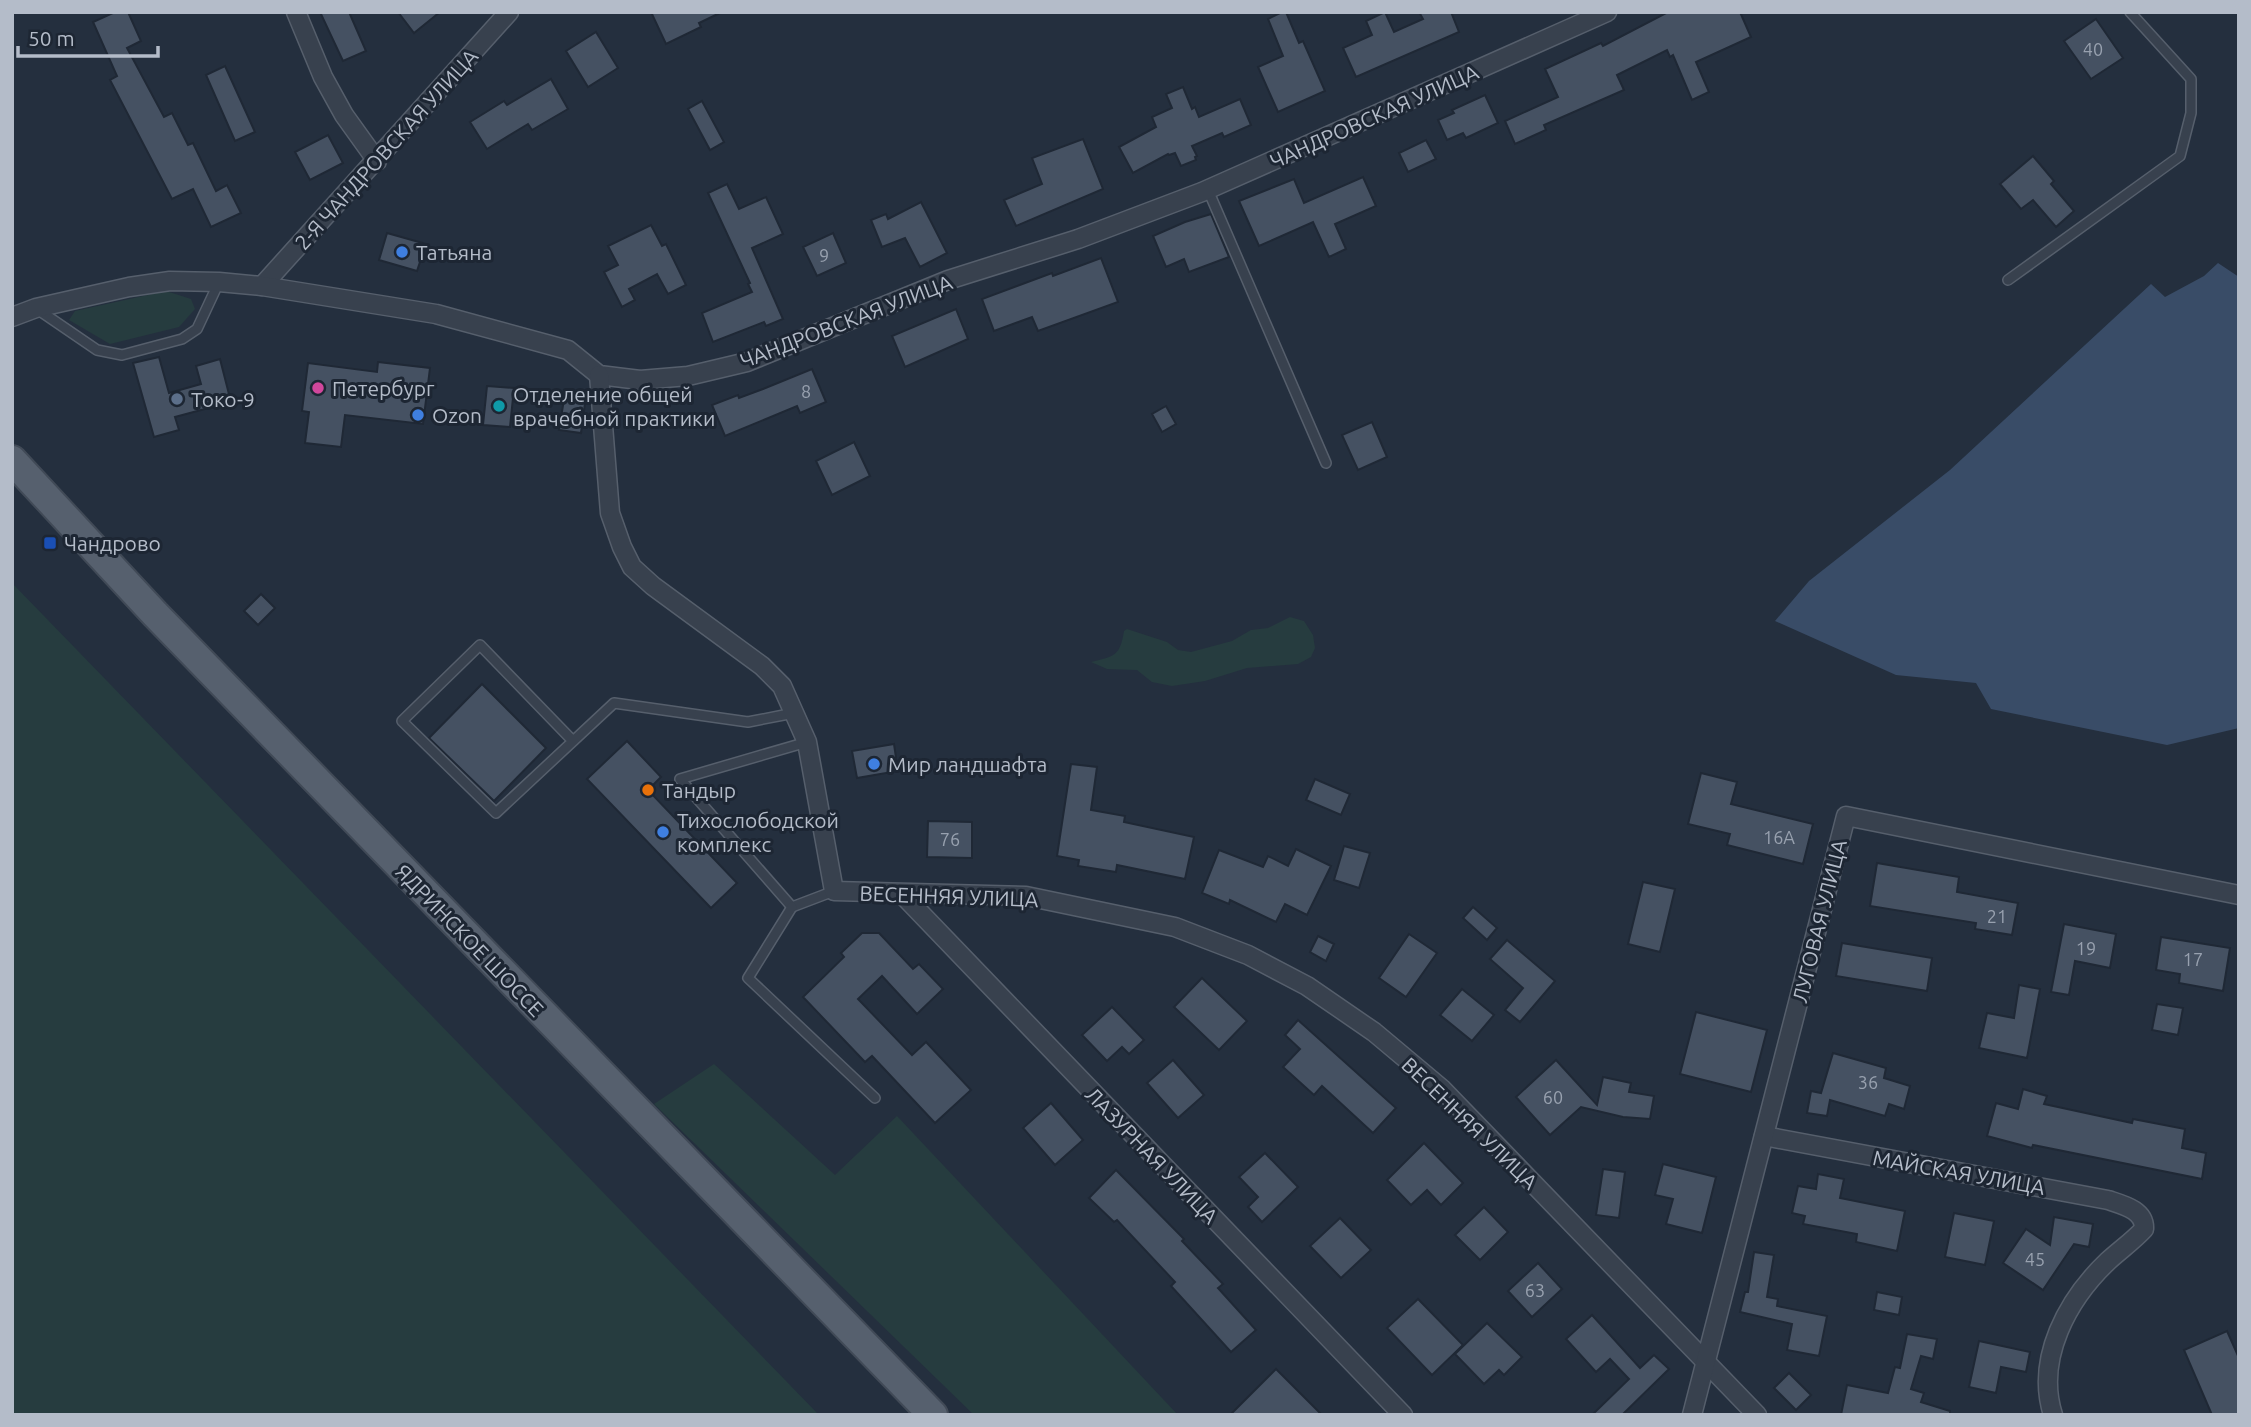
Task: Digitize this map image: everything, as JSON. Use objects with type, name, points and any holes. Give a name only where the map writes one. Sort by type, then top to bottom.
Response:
[{"type":"main road","name":"ЯДРИНСКОЕ ШОССЕ","points":[[12,460],[155,614],[933,1415]]},
{"type":"street","points":[[296,12],[323,77],[344,115],[377,160]]},
{"type":"street","name":"2-Я ЧАНДРОВСКАЯ УЛИЦА","points":[[262,286],[509,12]]},
{"type":"street","name":"ЧАНДРОВСКАЯ УЛИЦА","points":[[599,375],[640,380],[676,377],[747,362],[948,280],[1078,239],[1208,190],[1607,12]]},
{"type":"street","points":[[12,317],[36,308],[128,287],[170,281],[219,282],[262,286],[436,314],[568,350],[599,375],[610,513],[632,567],[653,586],[762,666],[782,686],[796,712],[807,742],[834,891]]},
{"type":"street","name":"ЛУГОВАЯ УЛИЦА","points":[[1692,1415],[1846,816],[2239,895]]},
{"type":"street","name":"ВЕСЕННЯЯ УЛИЦА","points":[[834,891],[1026,896],[1175,927],[1248,955],[1307,986],[1374,1032],[1442,1089],[1757,1415]]},
{"type":"street","name":"ЛАЗУРНАЯ УЛИЦА","points":[[901,894],[1403,1415]]},
{"type":"street","name":"МАЙСКАЯ УЛИЦА","points":[[1764,1136],[2108,1200],[2132,1208],[2142,1216],[2144,1229],[2082,1289],[2065,1315],[2053,1347],[2048,1379],[2053,1415]]},
{"type":"lane","points":[[2008,280],[2180,156],[2191,113],[2191,79],[2130,12]]},
{"type":"lane","points":[[1208,190],[1326,463]]},
{"type":"lane","points":[[36,308],[97,350],[121,355],[182,339],[197,329],[219,282]]},
{"type":"lane","points":[[572,740],[480,645],[402,721],[496,813],[614,703],[748,722],[796,712]]},
{"type":"lane","points":[[792,908],[681,779],[807,742]]},
{"type":"lane","points":[[834,891],[792,908],[748,978],[875,1098]]},
{"type":"green space","points":[[166,291],[191,299],[195,309],[179,327],[110,344],[69,320],[75,311]]},
{"type":"green space","points":[[12,583],[819,1415],[12,1415]]},
{"type":"green space","points":[[1290,617],[1304,621],[1313,635],[1315,648],[1311,657],[1298,664],[1247,668],[1205,681],[1172,686],[1152,682],[1137,670],[1107,669],[1091,662],[1115,654],[1127,629],[1167,642],[1178,650],[1191,652],[1232,641],[1251,630],[1268,628]]},
{"type":"green space","points":[[714,1064],[835,1175],[897,1116],[1178,1415],[974,1415],[654,1104]]},
{"type":"water","points":[[2218,263],[2239,277],[2239,728],[2167,745],[1991,709],[1976,683],[1896,675],[1775,621],[1809,581],[1950,470],[2151,284],[2165,297],[2204,276]]},
{"type":"building","points":[[115,12],[128,12],[141,41],[127,48],[164,117],[172,113],[188,145],[193,143],[216,191],[227,185],[241,213],[211,227],[193,189],[172,199],[110,80],[117,76],[93,22]]},
{"type":"building","points":[[320,12],[349,12],[366,51],[343,61]]},
{"type":"building","points":[[398,12],[440,12],[414,33]]},
{"type":"building","points":[[651,12],[722,12],[699,23],[701,27],[666,44]]},
{"type":"building","points":[[1286,12],[1299,43],[1303,41],[1325,91],[1278,112],[1258,67],[1283,56],[1268,19]]},
{"type":"building","points":[[1385,12],[1394,32],[1423,19],[1419,12],[1451,12],[1459,32],[1356,77],[1343,48],[1372,35],[1366,21]]},
{"type":"building","points":[[1668,12],[1740,12],[1751,37],[1696,62],[1709,92],[1692,100],[1673,55],[1670,57],[1667,50],[1617,75],[1624,90],[1544,125],[1546,130],[1515,144],[1505,121],[1558,97],[1545,69],[1601,43],[1603,46]]},
{"type":"building","points":[[2096,19],[2123,58],[2091,79],[2064,41]]},
{"type":"building","points":[[596,32],[618,68],[588,87],[566,51]]},
{"type":"building","points":[[225,66],[255,132],[235,141],[206,75]]},
{"type":"building","points":[[551,79],[568,109],[532,130],[528,124],[487,149],[470,122],[504,101],[507,105]]},
{"type":"building","points":[[1183,87],[1192,109],[1195,107],[1199,117],[1240,99],[1251,125],[1224,137],[1222,133],[1192,146],[1196,160],[1181,166],[1175,153],[1168,154],[1133,173],[1119,147],[1156,127],[1152,117],[1172,108],[1166,94]]},
{"type":"building","points":[[1485,95],[1498,123],[1466,138],[1463,133],[1447,140],[1438,120],[1454,113],[1452,110]]},
{"type":"building","points":[[702,101],[724,142],[710,150],[688,109]]},
{"type":"building","points":[[328,135],[343,163],[310,180],[295,152]]},
{"type":"building","points":[[1083,139],[1103,189],[1016,226],[1004,200],[1042,184],[1032,158]]},
{"type":"building","points":[[1426,140],[1436,159],[1408,172],[1399,153]]},
{"type":"building","points":[[2033,156],[2054,181],[2051,184],[2074,211],[2056,227],[2033,200],[2021,209],[2000,184]]},
{"type":"building","points":[[1363,177],[1376,206],[1335,224],[1346,249],[1329,257],[1313,222],[1259,246],[1239,201],[1294,179],[1304,203]]},
{"type":"building","points":[[727,184],[739,209],[766,197],[783,234],[752,248],[783,319],[766,326],[764,322],[713,342],[702,313],[752,292],[708,193]]},
{"type":"building","points":[[921,202],[947,253],[920,267],[905,238],[882,247],[871,220],[886,214],[888,219]]},
{"type":"building","points":[[1211,214],[1229,257],[1189,272],[1184,259],[1166,267],[1153,236]]},
{"type":"building","points":[[651,225],[662,246],[666,244],[686,285],[668,294],[657,274],[629,289],[635,300],[622,307],[604,272],[618,265],[608,246]]},
{"type":"building","name":"Татьяна","points":[[387,233],[426,244],[417,271],[379,260]]},
{"type":"building","points":[[833,233],[846,263],[817,276],[803,247]]},
{"type":"building","points":[[1101,258],[1118,302],[1038,331],[1032,317],[994,331],[982,299]]},
{"type":"building","points":[[956,309],[968,339],[905,367],[892,336]]},
{"type":"building","points":[[159,357],[169,393],[201,384],[196,366],[220,359],[231,402],[175,417],[179,430],[154,437],[133,363]]},
{"type":"building","points":[[378,362],[430,368],[423,424],[345,415],[341,447],[305,443],[309,412],[302,411],[308,363],[377,372]]},
{"type":"building","points":[[812,369],[826,402],[800,413],[797,406],[725,436],[712,405],[738,395],[739,398]]},
{"type":"building","name":"Отделение общей врачебной практики","points":[[487,386],[514,388],[510,427],[483,425]]},
{"type":"building","points":[[565,393],[586,396],[581,433],[559,430]]},
{"type":"building","points":[[1166,406],[1176,424],[1162,432],[1152,414]]},
{"type":"building","points":[[1372,422],[1387,457],[1358,470],[1342,435]]},
{"type":"building","points":[[854,442],[870,476],[832,495],[816,461]]},
{"type":"building","points":[[261,594],[275,608],[258,625],[244,611]]},
{"type":"building","points":[[482,684],[546,748],[494,801],[429,738]]},
{"type":"building","name":"Тихослободской комплекс","points":[[627,741],[661,777],[648,790],[737,883],[711,908],[587,779]]},
{"type":"building","points":[[894,744],[898,771],[857,778],[852,751]]},
{"type":"building","points":[[1071,764],[1097,767],[1091,810],[1125,816],[1124,822],[1194,837],[1185,879],[1117,865],[1116,872],[1078,866],[1079,860],[1057,856]]},
{"type":"building","points":[[1701,773],[1737,782],[1731,804],[1813,824],[1803,864],[1727,845],[1730,834],[1688,824]]},
{"type":"building","points":[[1315,779],[1350,794],[1341,815],[1306,800]]},
{"type":"building","points":[[928,821],[972,822],[972,858],[927,857]]},
{"type":"building","points":[[1344,846],[1370,853],[1359,888],[1334,880]]},
{"type":"building","points":[[1296,849],[1331,866],[1307,915],[1285,904],[1276,922],[1230,900],[1229,904],[1202,893],[1219,850],[1263,867],[1268,856],[1288,866]]},
{"type":"building","points":[[1877,863],[1959,877],[1957,892],[2018,903],[2012,935],[1975,929],[1976,923],[1870,906]]},
{"type":"building","points":[[1643,882],[1675,889],[1660,952],[1628,944]]},
{"type":"building","points":[[1473,907],[1497,928],[1487,940],[1463,918]]},
{"type":"building","points":[[2064,924],[2116,934],[2110,968],[2075,961],[2069,995],[2051,992]]},
{"type":"building","points":[[862,933],[879,933],[913,969],[919,964],[943,989],[917,1014],[882,976],[858,999],[912,1055],[926,1042],[971,1090],[935,1123],[872,1056],[865,1062],[803,997],[844,957],[841,953]]},
{"type":"building","points":[[1409,934],[1437,953],[1406,997],[1379,978]]},
{"type":"building","points":[[1318,936],[1334,944],[1326,961],[1310,952]]},
{"type":"building","points":[[2161,937],[2230,948],[2223,991],[2179,983],[2180,974],[2156,970]]},
{"type":"building","points":[[1507,940],[1555,981],[1520,1022],[1505,1010],[1523,988],[1490,959]]},
{"type":"building","points":[[1842,943],[1932,958],[1927,991],[1836,976]]},
{"type":"building","points":[[1202,978],[1247,1021],[1219,1050],[1174,1007]]},
{"type":"building","points":[[2019,985],[2040,989],[2027,1058],[1979,1048],[1987,1013],[2014,1018]]},
{"type":"building","points":[[1462,989],[1494,1015],[1472,1041],[1440,1015]]},
{"type":"building","points":[[2157,1004],[2183,1008],[2178,1035],[2152,1030]]},
{"type":"building","points":[[1112,1007],[1144,1040],[1129,1054],[1122,1047],[1107,1061],[1082,1035]]},
{"type":"building","points":[[1696,1012],[1767,1030],[1751,1092],[1680,1074]]},
{"type":"building","points":[[1298,1020],[1396,1108],[1373,1133],[1322,1086],[1314,1095],[1283,1067],[1300,1049],[1285,1035]]},
{"type":"building","points":[[1833,1053],[1886,1068],[1884,1078],[1910,1086],[1904,1109],[1889,1104],[1885,1116],[1830,1100],[1827,1116],[1807,1113],[1811,1091],[1821,1093]]},
{"type":"building","points":[[1173,1060],[1204,1095],[1178,1118],[1147,1083]]},
{"type":"building","points":[[1556,1060],[1597,1105],[1603,1077],[1631,1083],[1629,1092],[1654,1096],[1650,1119],[1623,1117],[1581,1107],[1550,1135],[1516,1097]]},
{"type":"building","points":[[2023,1089],[2047,1096],[2044,1104],[2132,1123],[2133,1119],[2185,1129],[2182,1148],[2206,1153],[2202,1179],[2033,1145],[2032,1148],[1987,1136],[1996,1103],[2018,1109]]},
{"type":"building","points":[[1051,1103],[1083,1140],[1055,1165],[1023,1128]]},
{"type":"building","points":[[1424,1143],[1463,1183],[1441,1205],[1427,1190],[1411,1205],[1387,1180]]},
{"type":"building","points":[[1265,1153],[1298,1187],[1262,1222],[1248,1207],[1258,1197],[1239,1177]]},
{"type":"building","points":[[1663,1164],[1716,1177],[1702,1233],[1666,1224],[1673,1199],[1655,1195]]},
{"type":"building","points":[[1603,1169],[1625,1172],[1619,1218],[1596,1215]]},
{"type":"building","points":[[1116,1170],[1184,1239],[1182,1241],[1223,1284],[1218,1288],[1256,1330],[1231,1352],[1171,1286],[1175,1282],[1117,1220],[1114,1222],[1089,1198]]},
{"type":"building","points":[[1818,1174],[1844,1179],[1840,1198],[1905,1211],[1897,1251],[1856,1242],[1857,1234],[1803,1224],[1805,1216],[1792,1213],[1798,1186],[1816,1189]]},
{"type":"building","points":[[1484,1207],[1508,1232],[1480,1260],[1455,1235]]},
{"type":"building","points":[[1954,1213],[1994,1221],[1985,1265],[1945,1257]]},
{"type":"building","points":[[2054,1217],[2093,1224],[2089,1247],[2074,1244],[2043,1290],[2003,1263],[2026,1229],[2050,1245]]},
{"type":"building","points":[[1340,1218],[1371,1250],[1341,1278],[1310,1246]]},
{"type":"building","points":[[1754,1252],[1774,1255],[1767,1297],[1778,1299],[1777,1306],[1827,1316],[1819,1356],[1787,1350],[1792,1324],[1740,1312],[1745,1292],[1748,1292]]},
{"type":"building","points":[[1538,1263],[1562,1289],[1532,1317],[1508,1291]]},
{"type":"building","points":[[1877,1292],[1902,1297],[1899,1315],[1874,1310]]},
{"type":"building","points":[[1418,1299],[1463,1345],[1432,1375],[1387,1328]]},
{"type":"building","points":[[1592,1315],[1640,1368],[1654,1355],[1669,1369],[1622,1415],[1592,1415],[1629,1379],[1610,1359],[1596,1372],[1566,1339]]},
{"type":"building","points":[[1487,1323],[1522,1357],[1504,1375],[1499,1370],[1484,1384],[1455,1354]]},
{"type":"building","points":[[2227,1331],[2239,1358],[2239,1415],[2212,1415],[2184,1350]]},
{"type":"building","points":[[1907,1334],[1937,1339],[1933,1359],[1921,1356],[1911,1389],[1924,1393],[1921,1402],[1950,1411],[1950,1415],[1841,1415],[1847,1385],[1888,1393],[1895,1367],[1900,1368]]},
{"type":"building","points":[[1979,1341],[2030,1352],[2026,1372],[2001,1367],[1996,1393],[1969,1387]]},
{"type":"building","points":[[1276,1369],[1322,1415],[1230,1415]]},
{"type":"building","points":[[1789,1373],[1811,1395],[1796,1410],[1774,1388]]},
{"type":"place","name":"Татьяна","points":[[402,252]]},
{"type":"place","name":"Петербург","points":[[318,388]]},
{"type":"place","name":"Токо-9","points":[[177,399]]},
{"type":"place","name":"Отделение общей врачебной практики","points":[[499,406]]},
{"type":"place","name":"Ozon","points":[[418,415]]},
{"type":"place","name":"Чандрово","points":[[50,543]]},
{"type":"place","name":"Мир ландшафта","points":[[874,764]]},
{"type":"place","name":"Тандыр","points":[[648,790]]},
{"type":"place","name":"Тихослободской комплекс","points":[[663,832]]}]
